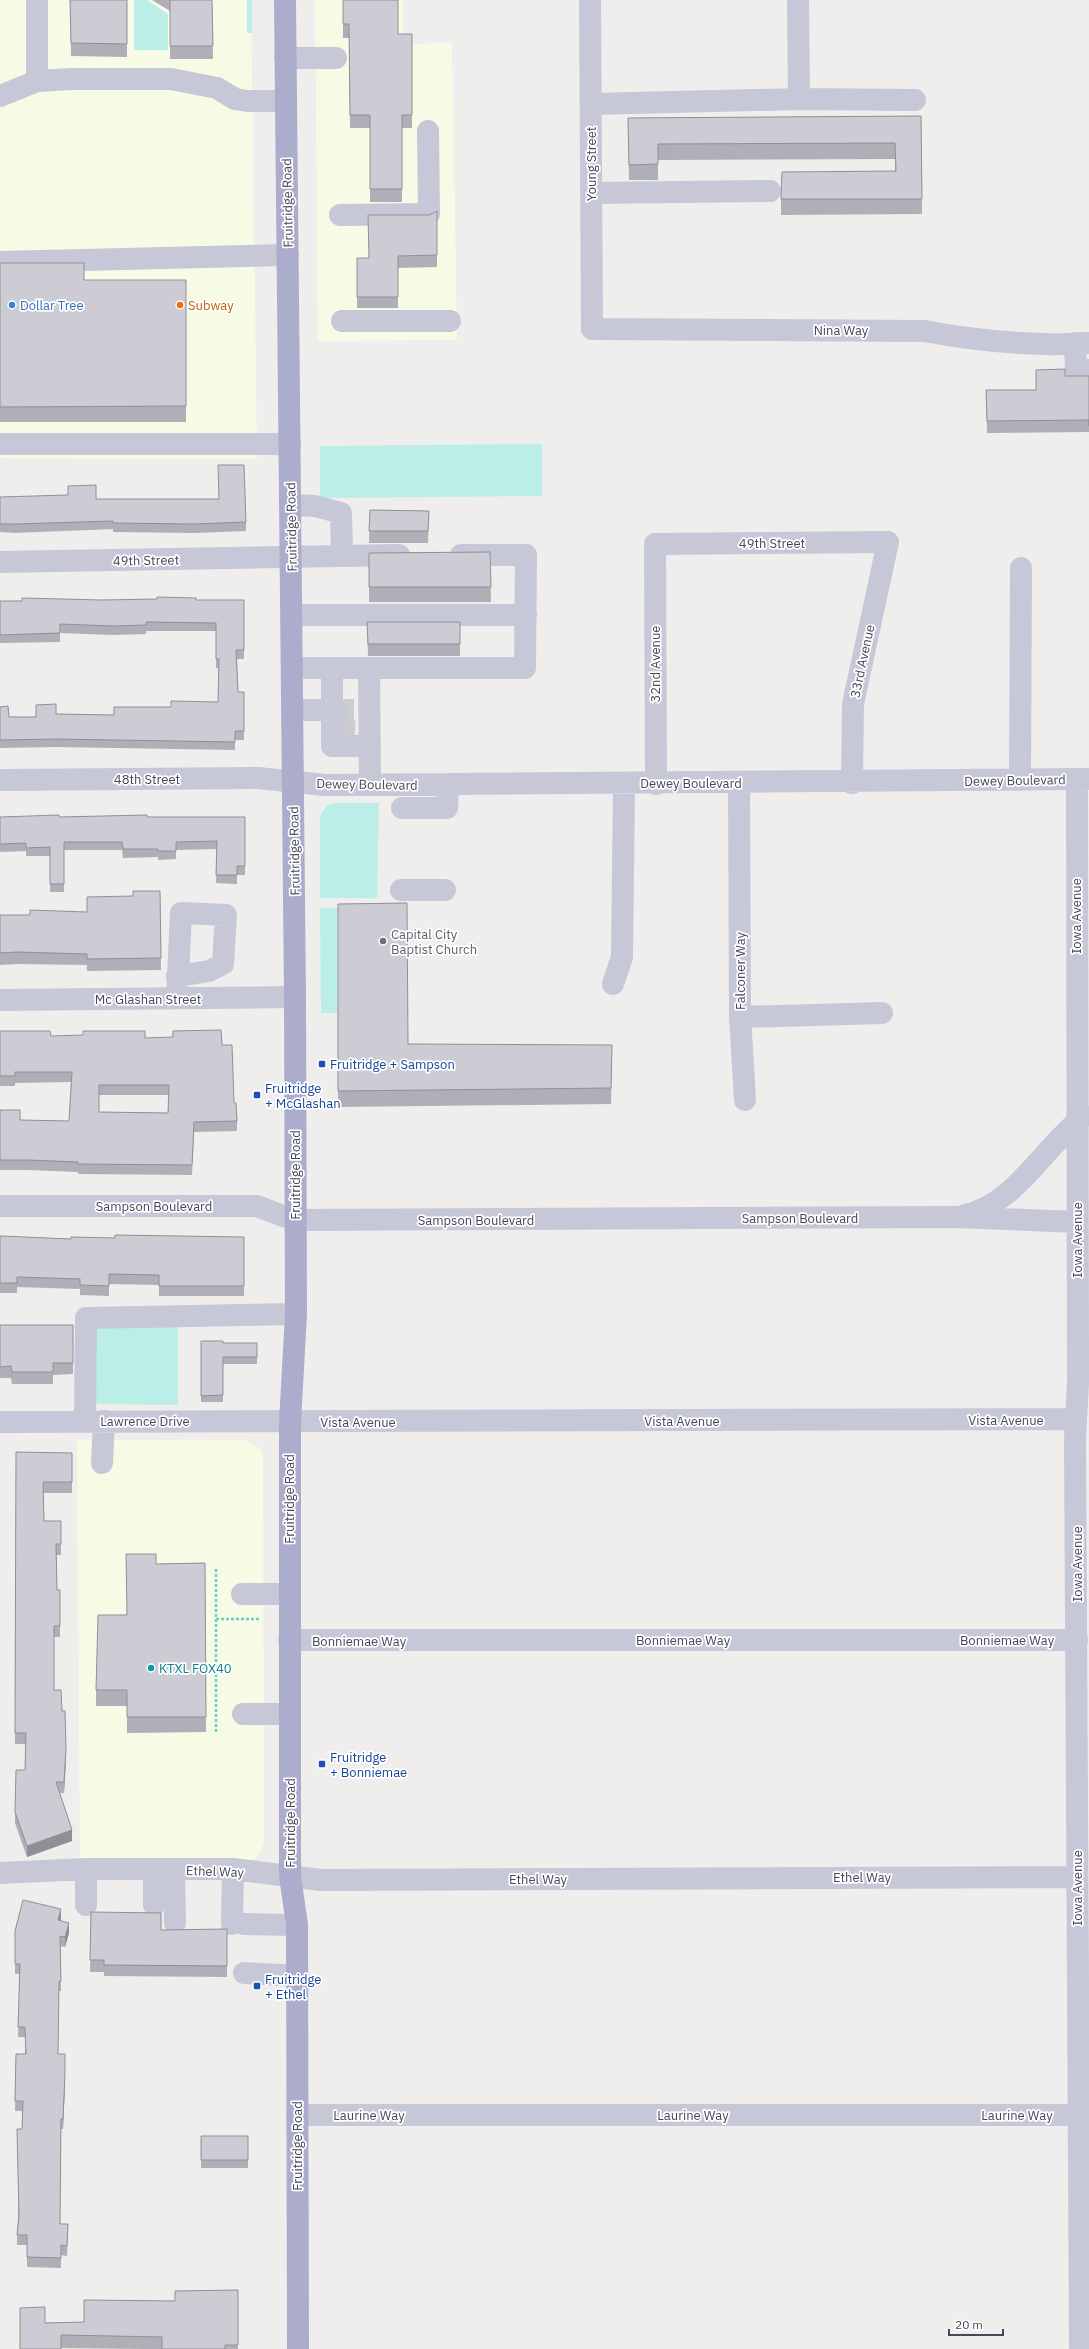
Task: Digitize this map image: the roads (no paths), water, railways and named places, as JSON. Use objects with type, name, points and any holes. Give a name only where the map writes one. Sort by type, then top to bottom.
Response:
[{"type":"main road","name":"Fruitridge Road","points":[[285,0],[296,998],[294,1220],[296,1314],[290,1422],[289,1640],[290,1876],[297,1925],[298,2349]]},
{"type":"street","points":[[37,0],[37,81]]},
{"type":"street","name":"Young Street","points":[[590,0],[592,329]]},
{"type":"street","points":[[798,0],[799,99]]},
{"type":"street","points":[[285,58],[336,58]]},
{"type":"street","points":[[0,96],[37,81],[72,79],[171,80],[217,88],[235,99],[247,101],[286,101]]},
{"type":"street","points":[[591,104],[799,99],[915,100]]},
{"type":"street","points":[[340,215],[429,214],[428,131]]},
{"type":"street","points":[[592,193],[770,191]]},
{"type":"street","points":[[0,262],[288,255]]},
{"type":"street","points":[[342,321],[450,321]]},
{"type":"street","name":"Nina Way","points":[[592,329],[925,331],[956,337],[1001,341],[1047,344],[1082,343]]},
{"type":"street","points":[[1082,343],[1076,370],[1089,370]]},
{"type":"street","points":[[0,444],[290,444]]},
{"type":"street","points":[[291,504],[315,506],[341,513],[342,555]]},
{"type":"street","name":"49th Street","points":[[655,544],[888,542]]},
{"type":"street","name":"33rd Avenue","points":[[852,783],[853,704],[888,542]]},
{"type":"street","name":"32nd Avenue","points":[[655,544],[656,784]]},
{"type":"street","name":"49th Street","points":[[0,562],[292,558],[342,555],[416,555]]},
{"type":"street","points":[[292,668],[525,668],[526,555],[439,555]]},
{"type":"street","points":[[1020,780],[1021,568]]},
{"type":"street","points":[[292,615],[526,615]]},
{"type":"street","points":[[332,668],[350,715],[370,784]]},
{"type":"street","points":[[350,715],[369,668]]},
{"type":"street","points":[[292,710],[350,715]]},
{"type":"street","name":"48th Street","points":[[0,780],[258,778],[293,782]]},
{"type":"street","name":"Dewey Boulevard","points":[[293,782],[325,785],[656,784],[852,783],[1083,779]]},
{"type":"street","name":"Iowa Avenue","points":[[1080,2349],[1084,2115],[1083,2001],[1077,1876],[1075,1419],[1083,1383],[1076,1222],[1084,1117],[1083,779]]},
{"type":"street","name":"Falconer Way","points":[[739,783],[740,1017],[882,1013]]},
{"type":"street","points":[[402,808],[447,808],[448,784]]},
{"type":"street","points":[[613,984],[622,957],[624,784]]},
{"type":"street","points":[[401,890],[445,890]]},
{"type":"street","points":[[177,976],[177,998]]},
{"type":"street","name":"Mc Glashan Street","points":[[0,1000],[296,998]]},
{"type":"street","points":[[740,1017],[745,1100]]},
{"type":"street","name":"Sampson Boulevard","points":[[954,1218],[981,1212],[1013,1188],[1084,1117]]},
{"type":"street","name":"Sampson Boulevard","points":[[0,1206],[258,1206],[294,1220],[954,1218],[1076,1222]]},
{"type":"street","points":[[102,1463],[95,1421],[86,1318],[296,1314]]},
{"type":"street","name":"Vista Avenue","points":[[290,1422],[1075,1419]]},
{"type":"street","name":"Lawrence Drive","points":[[0,1422],[290,1422]]},
{"type":"street","points":[[242,1594],[289,1594]]},
{"type":"street","name":"Bonniemae Way","points":[[289,1640],[1076,1640]]},
{"type":"street","points":[[244,1714],[290,1714]]},
{"type":"street","points":[[86,1869],[86,1904]]},
{"type":"street","name":"Ethel Way","points":[[0,1873],[86,1869],[232,1869],[259,1874],[321,1880],[1077,1876]]},
{"type":"street","points":[[154,1905],[164,1869]]},
{"type":"street","points":[[164,1869],[175,1923]]},
{"type":"street","points":[[232,1869],[238,1924],[297,1925]]},
{"type":"street","points":[[244,1973],[297,1976]]},
{"type":"street","name":"Laurine Way","points":[[297,2115],[1084,2115]]},
{"type":"tunnel","points":[[337,710],[354,710]]},
{"type":"tunnel","points":[[337,730],[355,731]]},
{"type":"place","name":"Dollar Tree","points":[[12,305]]},
{"type":"place","name":"Subway","points":[[180,305]]},
{"type":"place","name":"Capital City Baptist Church","points":[[383,941]]},
{"type":"place","name":"Fruitridge + Sampson","points":[[322,1064]]},
{"type":"place","name":"Fruitridge + McGlashan","points":[[257,1095]]},
{"type":"place","name":"KTXL FOX40","points":[[151,1668]]},
{"type":"place","name":"Fruitridge + Bonniemae","points":[[322,1764]]},
{"type":"place","name":"Fruitridge + Ethel","points":[[257,1986]]}]
